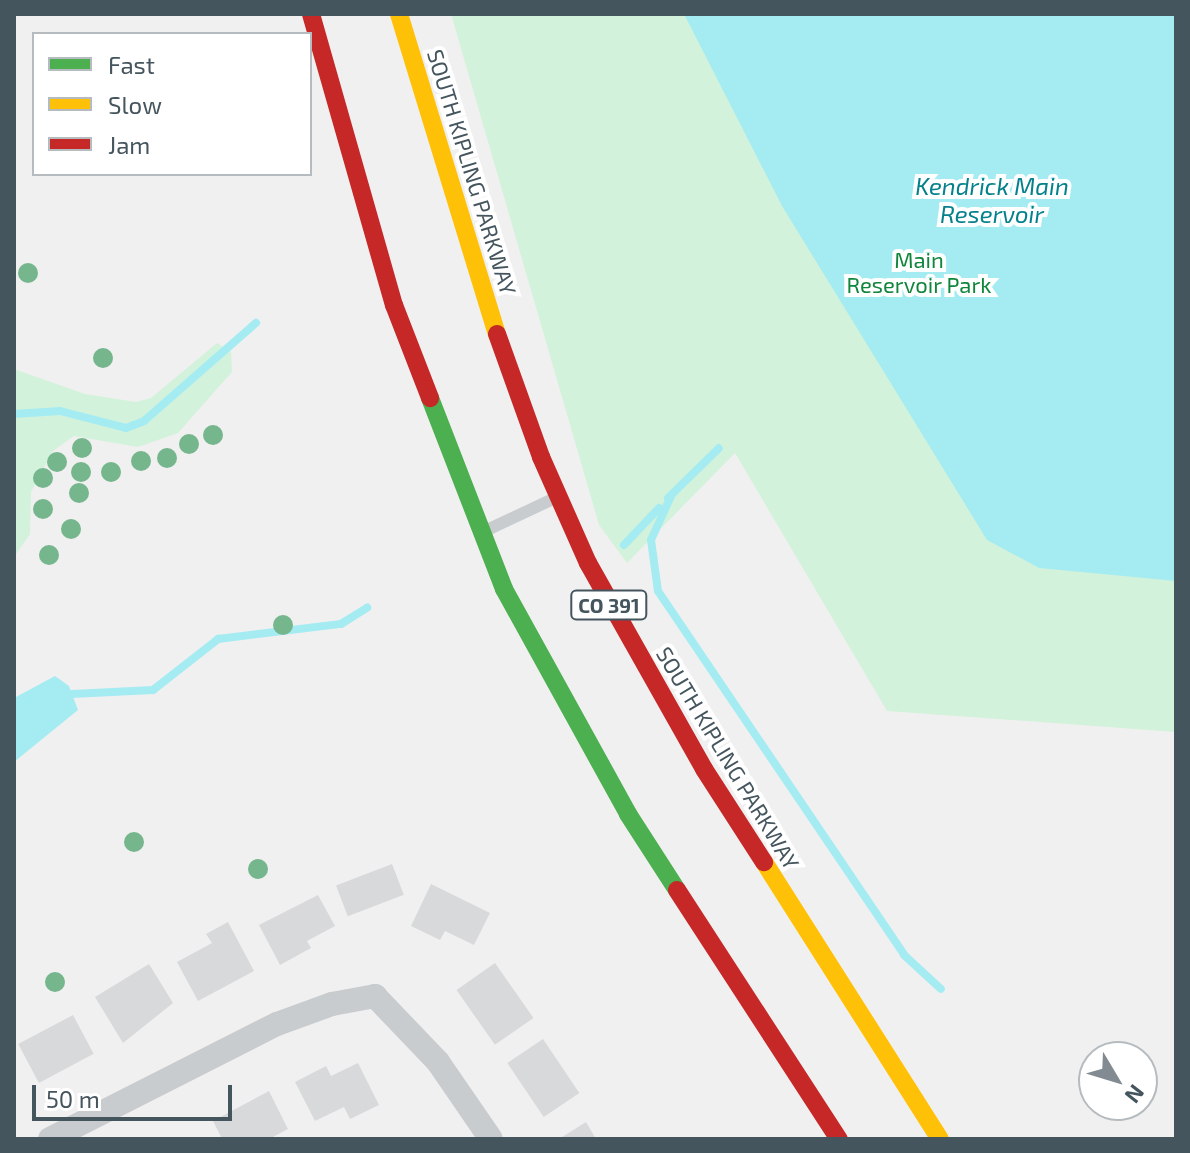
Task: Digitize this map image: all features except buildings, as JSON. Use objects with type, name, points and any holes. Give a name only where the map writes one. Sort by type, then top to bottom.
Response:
[{"type":"main road","points":[[311,14],[394,305],[480,534],[530,642],[604,773],[839,1139]]},
{"type":"main road","name":"SOUTH KIPLING PARKWAY","points":[[399,14],[491,318],[558,496],[662,700],[940,1139]]},
{"type":"street","points":[[50,1139],[277,1024],[375,996],[438,1062],[491,1139]]},
{"type":"lane","points":[[480,534],[558,496]]},
{"type":"green space","name":"Main Reservoir Park","points":[[451,14],[1176,14],[1176,732],[887,711],[735,453],[627,563],[599,525]]},
{"type":"green space","points":[[217,343],[231,352],[232,372],[178,433],[138,447],[74,436],[53,451],[31,492],[30,534],[14,557],[14,369],[85,394],[136,402],[151,398]]},
{"type":"water","name":"Kendrick Main Reservoir","points":[[684,14],[1176,14],[1176,581],[1039,568],[987,540],[782,206]]},
{"type":"water","points":[[55,676],[69,686],[78,710],[14,762],[14,698]]},
{"type":"waterway","points":[[14,414],[60,411],[126,428],[144,421],[256,323]]},
{"type":"waterway","points":[[668,498],[719,448]]},
{"type":"waterway","points":[[671,496],[651,540],[658,591],[904,955],[941,989]]},
{"type":"waterway","points":[[624,545],[659,508]]},
{"type":"waterway","points":[[72,694],[153,690],[218,639],[341,624],[367,608]]},
{"type":"traffic: fast","points":[[430,398],[504,589],[628,814],[677,890]]},
{"type":"traffic: slow","points":[[399,14],[497,334]]},
{"type":"traffic: slow","points":[[764,862],[940,1139]]},
{"type":"traffic: jam","points":[[311,14],[394,305],[430,398]]},
{"type":"traffic: jam","points":[[497,334],[541,457],[588,563],[704,769],[764,862]]},
{"type":"traffic: jam","points":[[677,890],[839,1139]]}]
